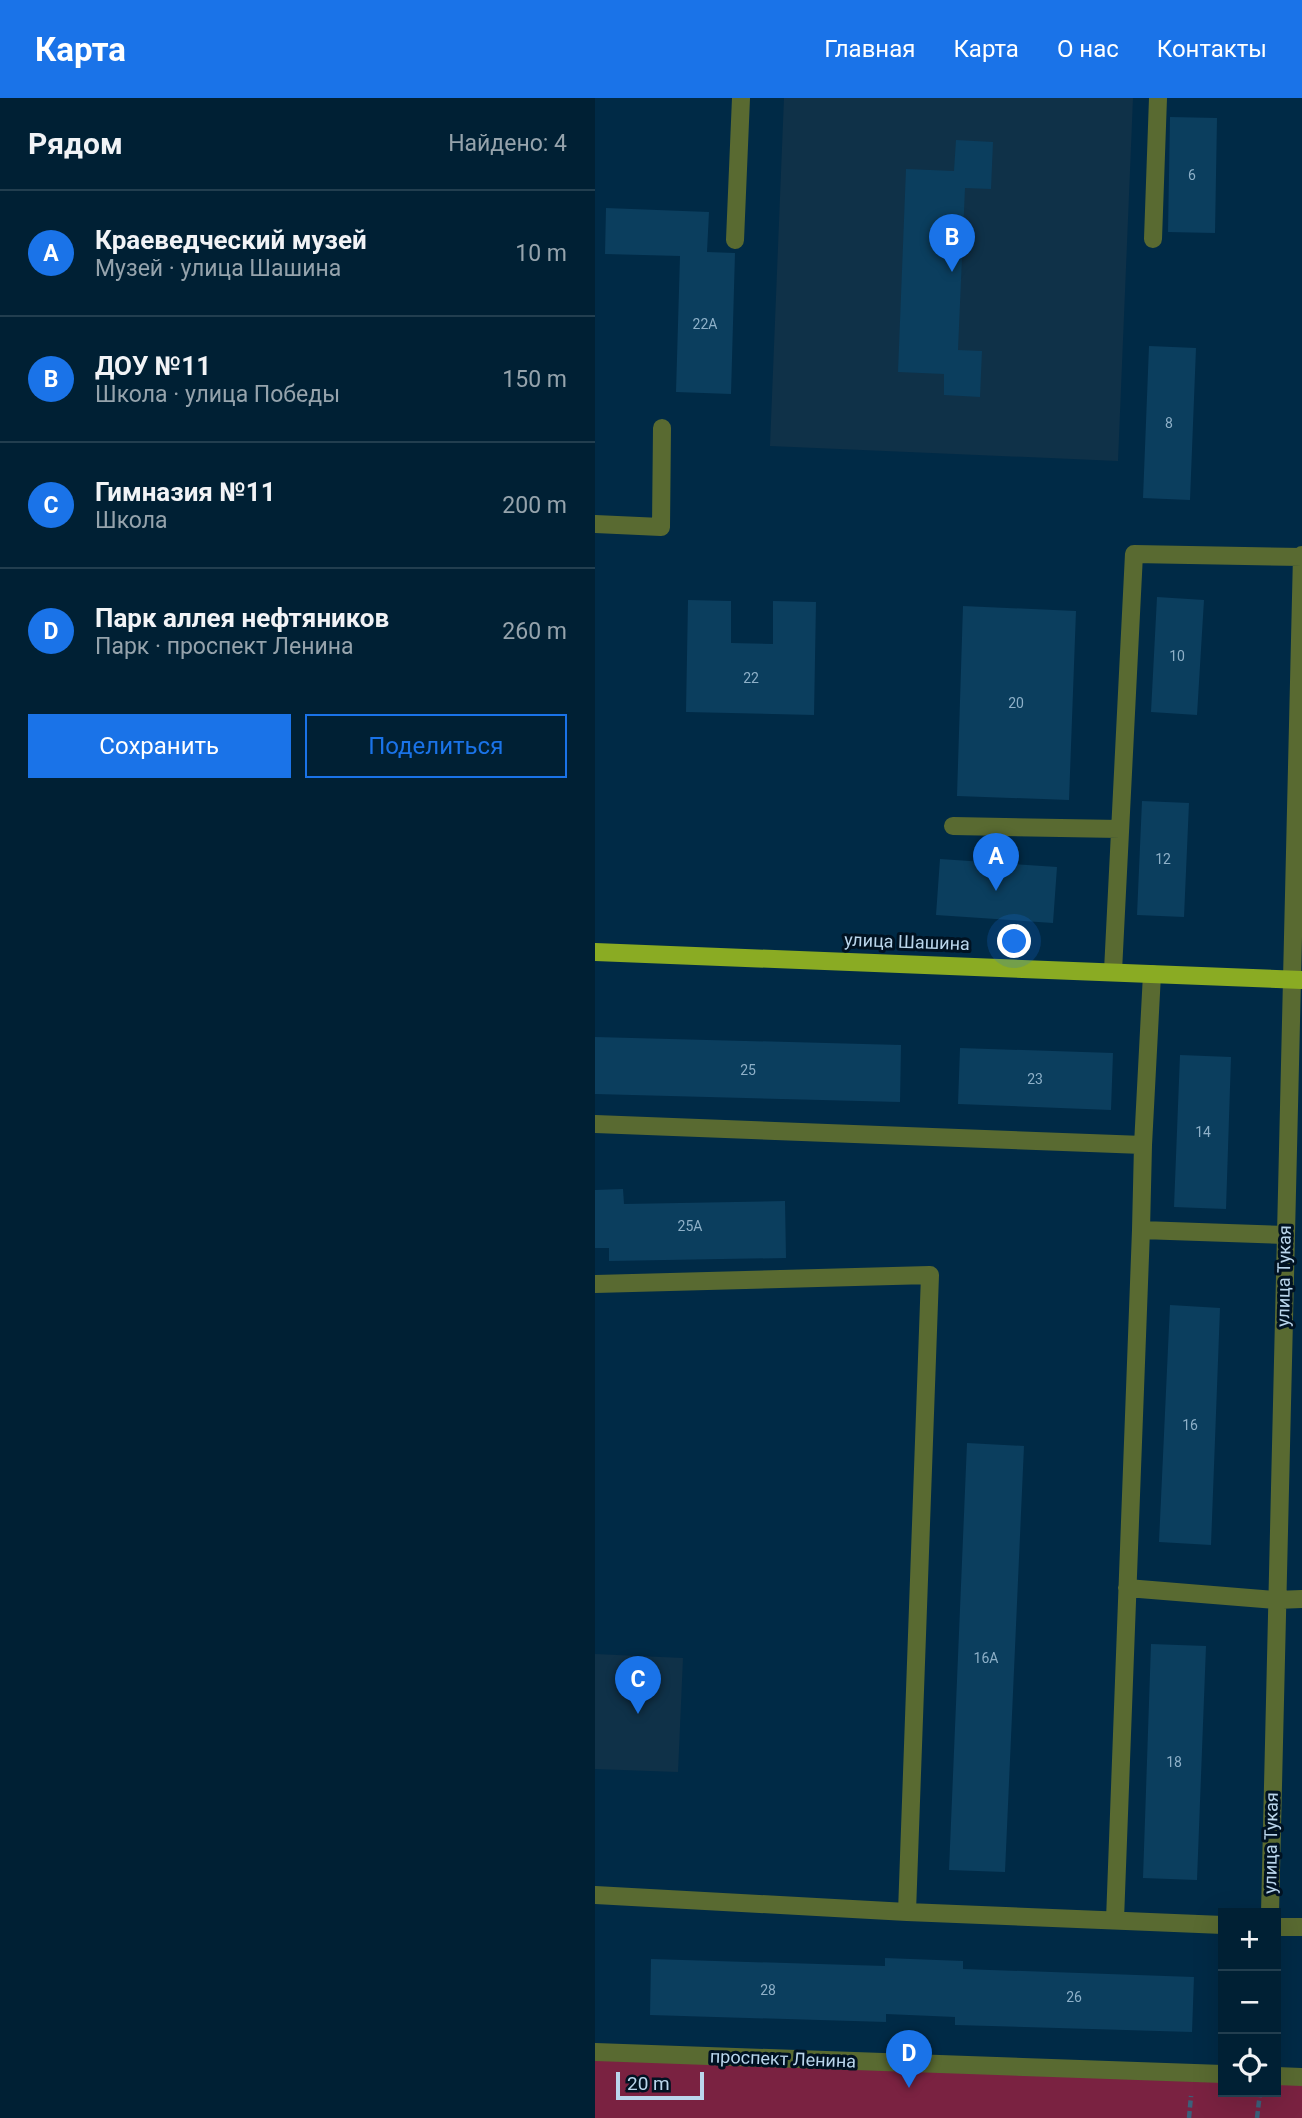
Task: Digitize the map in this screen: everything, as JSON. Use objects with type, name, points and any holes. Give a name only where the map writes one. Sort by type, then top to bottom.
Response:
[{"type":"main road","name":"улица Шашина","points":[[595,952],[1297,980]]},
{"type":"street","points":[[735,240],[741,98]]},
{"type":"street","points":[[1153,239],[1158,98]]},
{"type":"street","points":[[595,524],[661,527],[662,428]]},
{"type":"street","points":[[1113,971],[1134,554],[1302,556]]},
{"type":"street","name":"улица Тукая","points":[[1270,1908],[1285,1236],[1297,980],[1302,556]]},
{"type":"street","points":[[953,826],[1120,829]]},
{"type":"street","points":[[1115,1920],[1143,1145],[1152,974]]},
{"type":"street","points":[[595,1124],[1143,1145]]},
{"type":"street","points":[[1141,1230],[1285,1236]]},
{"type":"street","points":[[595,1284],[930,1275],[907,1912]]},
{"type":"street","points":[[1127,1588],[1276,1600],[1302,1599]]},
{"type":"street","points":[[595,1895],[907,1912],[1218,1924]]},
{"type":"street","points":[[1281,1927],[1302,1927]]},
{"type":"street","name":"проспект Ленина","points":[[595,2052],[1218,2074]]},
{"type":"street","points":[[1281,2076],[1302,2077]]},
{"type":"path","points":[[1257,2118],[1259,2097]]},
{"type":"shaded area","points":[[784,98],[1133,98],[1118,461],[770,446]]},
{"type":"shaded area","points":[[595,1654],[683,1658],[678,1772],[595,1769]]},
{"type":"shaded area","points":[[595,2058],[1218,2081],[1218,2097],[1281,2097],[1281,2083],[1302,2084],[1302,2118],[595,2118]]},
{"type":"building","points":[[1170,117],[1217,118],[1215,233],[1168,232]]},
{"type":"building","points":[[956,140],[993,142],[991,189],[965,188],[958,350],[982,351],[980,397],[944,395],[944,374],[898,372],[906,169],[954,171]]},
{"type":"building","points":[[606,208],[709,212],[707,252],[735,253],[731,394],[676,392],[680,256],[605,254]]},
{"type":"building","points":[[1149,346],[1196,348],[1190,500],[1143,498]]},
{"type":"building","points":[[1157,597],[1204,600],[1197,715],[1151,712]]},
{"type":"building","points":[[688,600],[731,601],[731,643],[773,644],[773,601],[816,602],[814,715],[686,712]]},
{"type":"building","points":[[963,606],[1076,611],[1069,800],[957,796]]},
{"type":"building","points":[[1142,801],[1189,803],[1184,917],[1137,915]]},
{"type":"building","points":[[940,859],[1057,867],[1053,923],[936,915]]},
{"type":"building","points":[[595,1037],[901,1045],[900,1102],[595,1094]]},
{"type":"building","points":[[960,1048],[1113,1053],[1111,1110],[958,1104]]},
{"type":"building","points":[[1180,1055],[1231,1057],[1226,1209],[1174,1207]]},
{"type":"building","points":[[623,1189],[624,1204],[785,1201],[786,1258],[609,1261],[609,1248],[595,1248],[595,1190]]},
{"type":"building","points":[[1170,1305],[1220,1308],[1211,1545],[1159,1542]]},
{"type":"building","points":[[967,1443],[1024,1446],[1005,1872],[949,1870]]},
{"type":"building","points":[[1151,1644],[1206,1646],[1197,1880],[1143,1878]]},
{"type":"building","points":[[885,1958],[963,1961],[963,1969],[1194,1977],[1192,2032],[955,2025],[955,2017],[886,2014],[886,2022],[650,2015],[651,1959],[885,1966]]},
{"type":"place","name":"ДОУ №11","points":[[952,272]]},
{"type":"place","name":"Краеведческий музей","points":[[996,891]]},
{"type":"place","name":"Гимназия №11","points":[[638,1714]]},
{"type":"place","name":"Парк аллея нефтяников","points":[[909,2088]]}]
